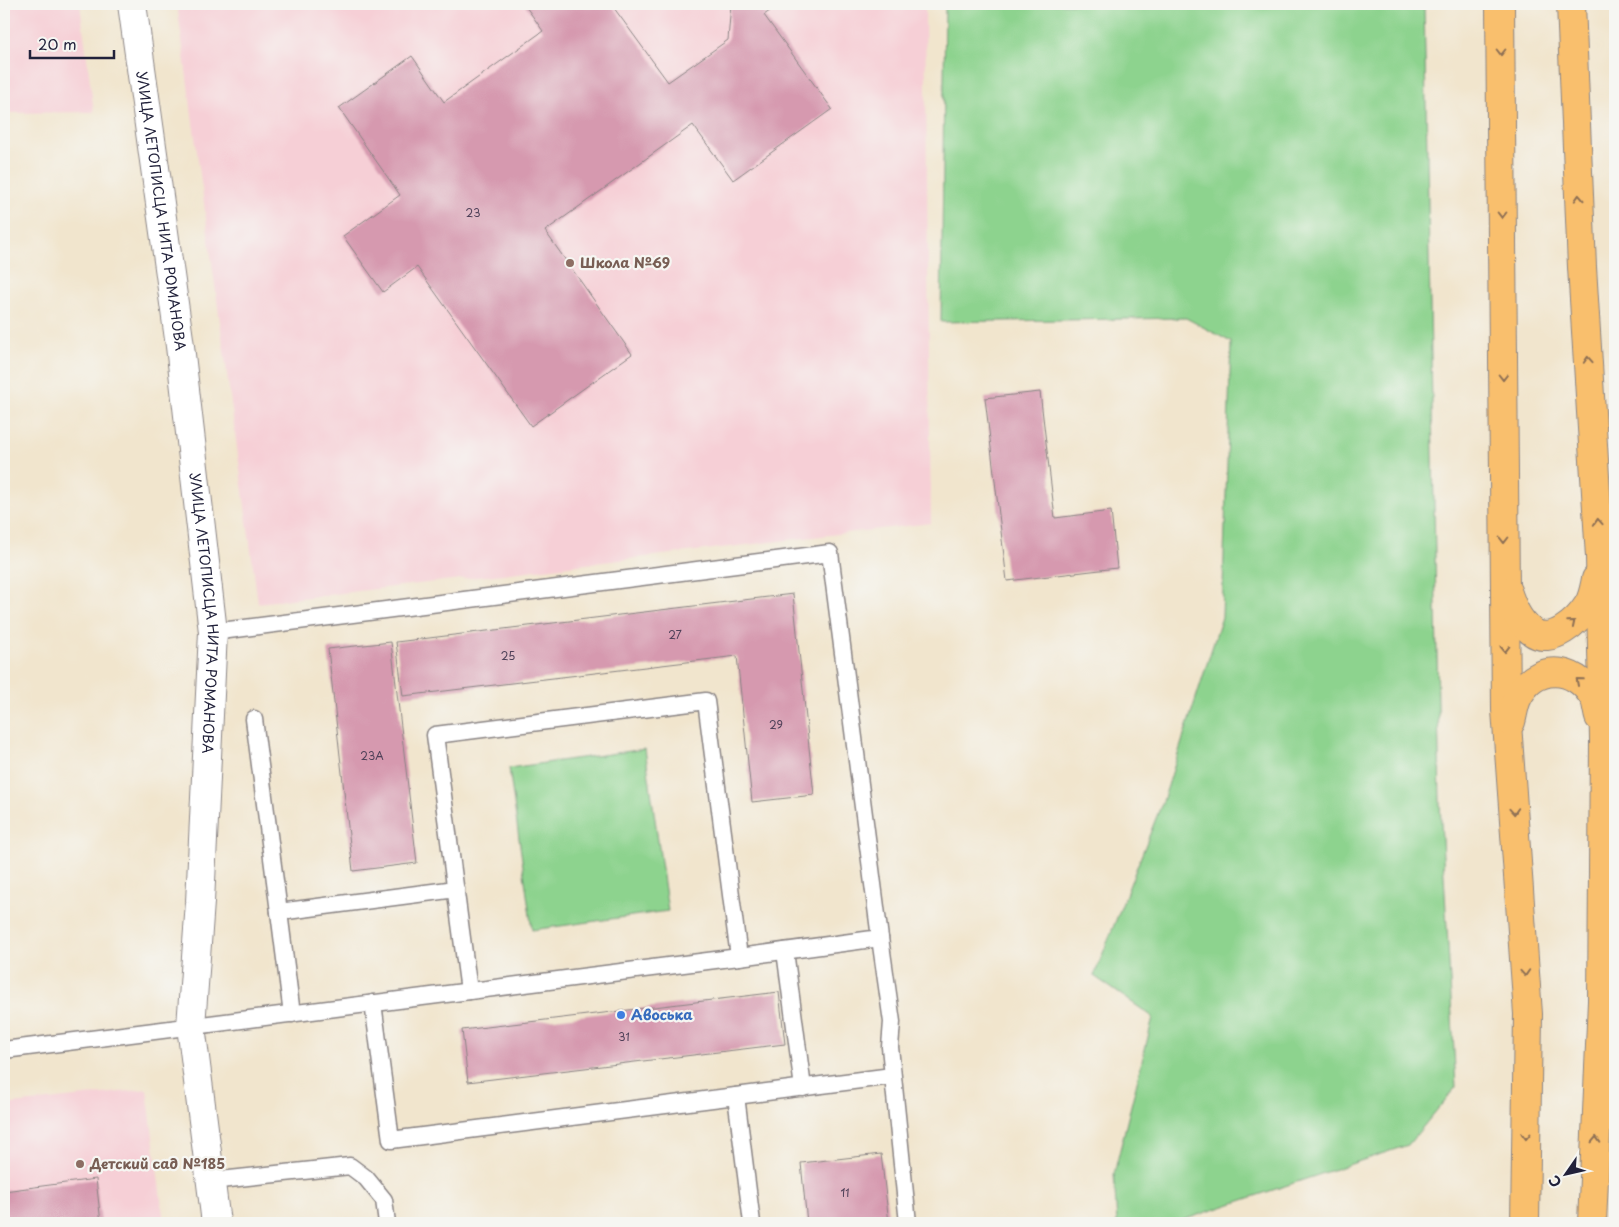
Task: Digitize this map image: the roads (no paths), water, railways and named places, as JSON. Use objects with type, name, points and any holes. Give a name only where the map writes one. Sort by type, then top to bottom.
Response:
[{"type":"main road","points":[[1500,4],[1506,710],[1528,1014],[1525,1223]]},
{"type":"main road","points":[[1571,4],[1582,276],[1600,557],[1604,740],[1602,1001],[1592,1223]]},
{"type":"main road","points":[[1504,583],[1513,609],[1524,624],[1532,633],[1548,636],[1564,630],[1576,621],[1588,604],[1594,591],[1600,557]]},
{"type":"main road","points":[[1508,738],[1517,699],[1525,688],[1535,678],[1545,673],[1560,671],[1583,683],[1594,699],[1604,740]]},
{"type":"street","name":"УЛИЦА ЛЕТОПИСЦА НИТА РОМАНОВА","points":[[132,4],[180,346],[213,632],[200,902],[191,1026],[216,1223]]},
{"type":"lane","points":[[213,632],[830,553],[892,1022],[890,1047],[892,1076],[908,1223]]},
{"type":"lane","points":[[469,991],[435,735],[706,701],[739,957]]},
{"type":"lane","points":[[254,718],[292,1014]]},
{"type":"lane","points":[[279,912],[456,889]]},
{"type":"lane","points":[[4,1050],[880,938]]},
{"type":"lane","points":[[785,951],[803,1088]]},
{"type":"lane","points":[[373,1003],[391,1140],[892,1076]]},
{"type":"lane","points":[[736,1096],[752,1223]]},
{"type":"lane","points":[[210,1181],[350,1166],[366,1178],[384,1200],[387,1223]]},
{"type":"place","name":"Школа №69","points":[[570,263]]},
{"type":"place","name":"Авоська","points":[[621,1015]]},
{"type":"place","name":"Детский сад №185","points":[[80,1164]]}]
